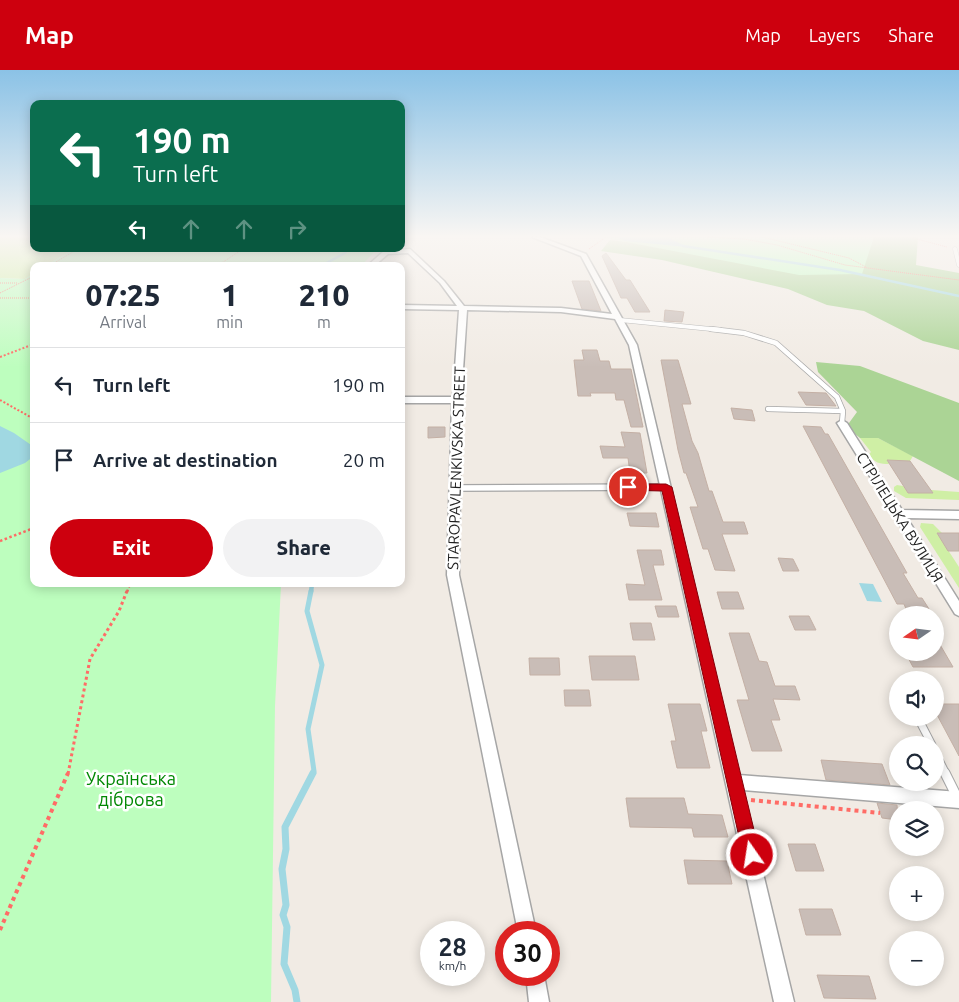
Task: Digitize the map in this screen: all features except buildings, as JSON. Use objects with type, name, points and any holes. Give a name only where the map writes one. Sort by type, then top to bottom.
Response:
[{"type":"street","points":[[440,280],[463,309]]},
{"type":"street","points":[[598,280],[633,346],[735,782],[784,1002]]},
{"type":"street","points":[[405,307],[561,310],[619,318]]},
{"type":"street","name":"STAROPAVLENKIVSKA STREET","points":[[463,309],[457,400],[453,575],[524,921]]},
{"type":"street","points":[[405,400],[457,400]]},
{"type":"street","name":"СТРІЛЕЦЬКА ВУЛИЦЯ","points":[[842,423],[959,611]]},
{"type":"street","points":[[899,514],[959,515]]},
{"type":"street","points":[[735,782],[959,800]]},
{"type":"street","points":[[537,986],[539,1002]]},
{"type":"lane","points":[[619,318],[744,334],[776,343],[809,370],[837,397],[843,411],[842,423]]},
{"type":"lane","points":[[768,409],[843,411]]},
{"type":"lane","points":[[456,488],[666,487]]},
{"type":"lane","points":[[944,770],[959,800]]},
{"type":"path","points":[[0,293],[26,280]]},
{"type":"path","points":[[0,283],[21,283]]},
{"type":"path","points":[[0,298],[30,298]]},
{"type":"path","points":[[0,357],[30,346]]},
{"type":"path","points":[[0,400],[30,417]]},
{"type":"path","points":[[0,541],[30,530]]},
{"type":"path","points":[[0,930],[68,774],[90,659],[119,611],[129,587]]},
{"type":"path","points":[[739,800],[880,814]]},
{"type":"green space","name":"Українська діброва","points":[[0,280],[30,280],[30,587],[281,587],[275,706],[271,1002],[0,1002]]},
{"type":"green space","points":[[751,280],[959,280],[959,350],[923,341],[864,311],[827,305],[788,289]]},
{"type":"green space","points":[[816,362],[860,366],[959,403],[959,481],[878,438],[860,438],[842,423],[849,423],[857,412],[818,372]]},
{"type":"green space","points":[[860,438],[878,438],[913,456],[910,461],[887,460],[889,464],[877,462],[871,457],[869,454],[871,452]]},
{"type":"green space","points":[[897,485],[903,486],[908,493],[932,493],[931,490],[959,492],[959,500],[906,498],[894,491],[894,487]]},
{"type":"green space","points":[[921,523],[933,524],[942,533],[937,533],[959,567],[959,588],[920,527]]},
{"type":"water","points":[[0,426],[30,444],[30,459],[0,473]]},
{"type":"water","points":[[859,583],[873,584],[882,602],[867,601]]},
{"type":"waterway","points":[[888,280],[959,296]]},
{"type":"waterway","points":[[311,592],[312,587]]},
{"type":"waterway","points":[[311,591],[307,611],[322,665],[308,729],[314,771],[312,774]]},
{"type":"waterway","points":[[297,1002],[295,990],[284,964],[287,927],[283,915],[286,905],[282,869],[286,849],[285,827],[313,773]]},
{"type":"route","points":[[628,487],[666,487],[752,855]]}]
